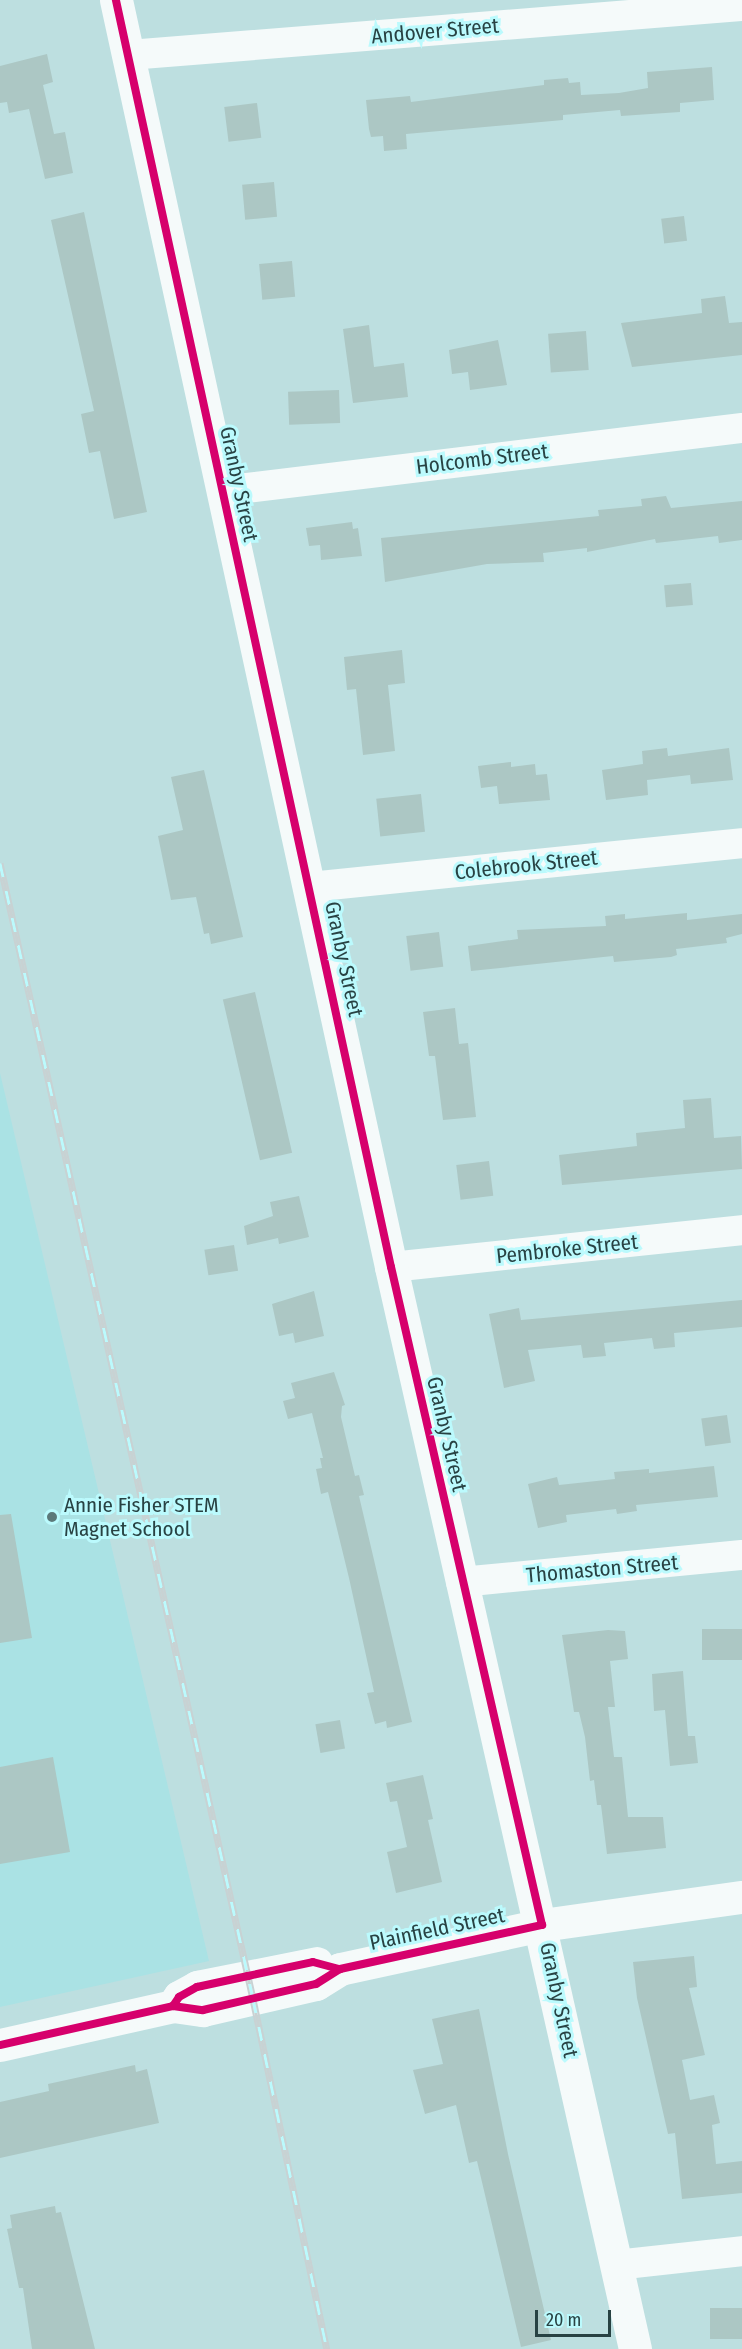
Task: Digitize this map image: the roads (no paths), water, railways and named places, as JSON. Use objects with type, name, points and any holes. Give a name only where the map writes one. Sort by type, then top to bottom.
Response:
[{"type":"main road","name":"Granby Street","points":[[116,0],[391,1267],[461,1582],[542,1924],[635,2349]]},
{"type":"main road","name":"Plainfield Street","points":[[0,2044],[173,2006],[188,1991],[313,1962],[340,1969],[542,1924],[742,1897]]},
{"type":"street","name":"Andover Street","points":[[129,56],[742,6]]},
{"type":"street","name":"Holcomb Street","points":[[222,490],[742,428]]},
{"type":"street","name":"Colebrook Street","points":[[310,887],[742,843]]},
{"type":"street","name":"Pembroke Street","points":[[391,1267],[742,1230]]},
{"type":"street","name":"Thomaston Street","points":[[461,1582],[742,1555]]},
{"type":"street","points":[[616,2265],[742,2251]]},
{"type":"railway","points":[[0,863],[253,1999],[327,2349]]},
{"type":"place","name":"Annie Fisher STEM Magnet School","points":[[52,1517]]}]
